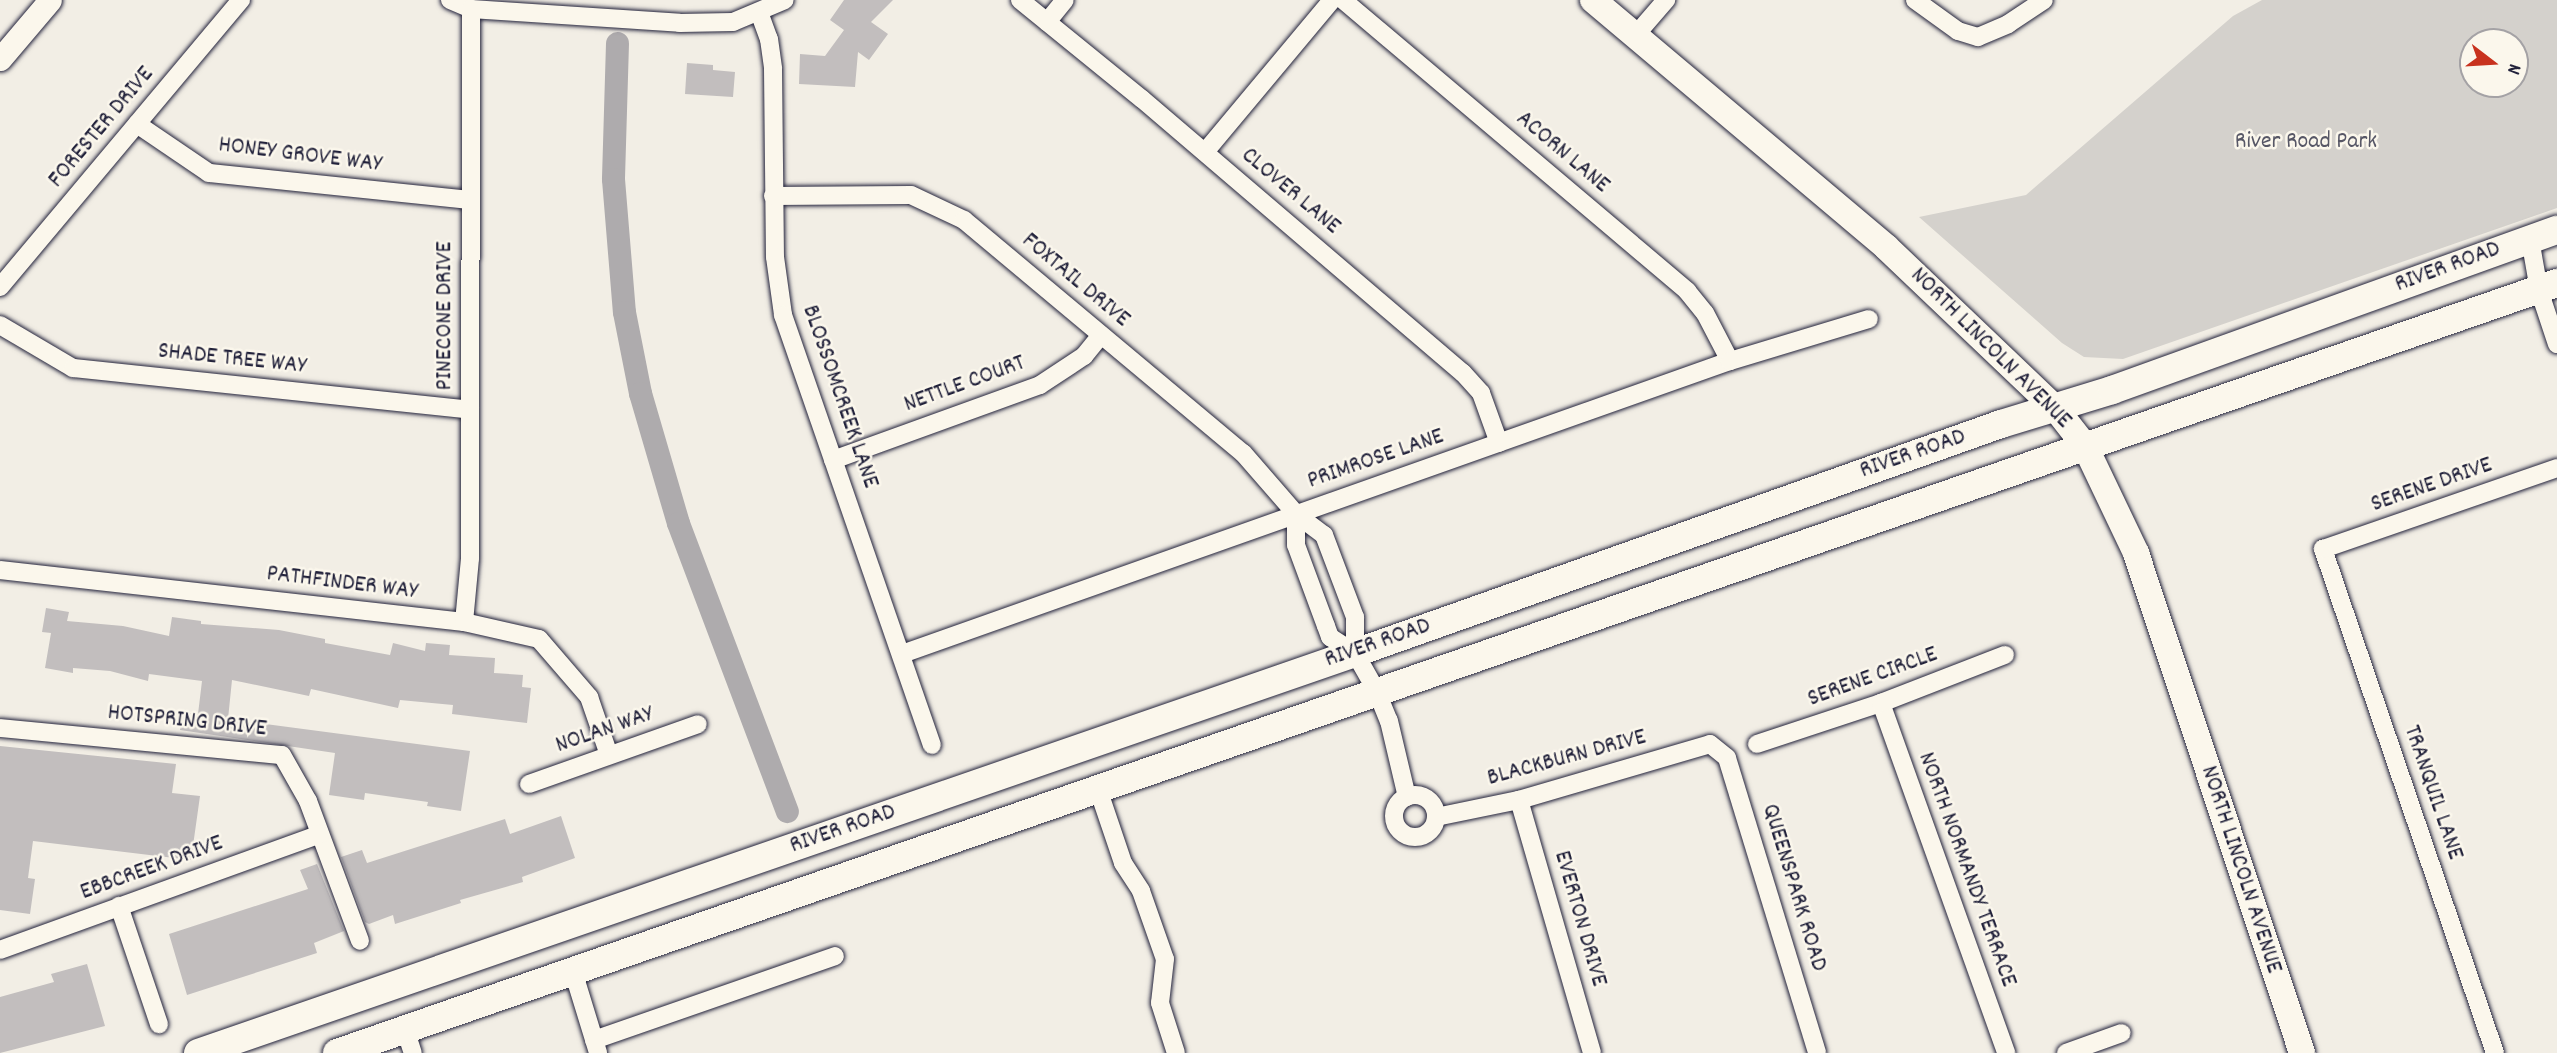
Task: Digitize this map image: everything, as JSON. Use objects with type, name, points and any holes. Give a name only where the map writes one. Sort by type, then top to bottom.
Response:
[{"type":"main road","name":"NORTH LINCOLN AVENUE","points":[[1593,0],[1886,247],[2056,409],[2085,446],[2136,553],[2302,1053]]},
{"type":"main road","name":"RIVER ROAD","points":[[198,1053],[1355,653],[2001,424],[2056,409],[2557,230]]},
{"type":"main road","name":"RIVER ROAD","points":[[337,1053],[409,1041],[573,971],[2548,286]]},
{"type":"street","points":[[0,59],[50,0]]},
{"type":"street","name":"FORESTER DRIVE","points":[[0,287],[241,0]]},
{"type":"street","points":[[450,0],[471,9],[680,23],[733,22],[785,0]]},
{"type":"street","name":"CLOVER LANE","points":[[1020,0],[1205,152],[1464,373],[1481,393],[1499,443]]},
{"type":"street","points":[[1047,22],[1065,0]]},
{"type":"street","points":[[1205,152],[1332,0]]},
{"type":"street","name":"ACORN LANE","points":[[1343,0],[1687,291],[1705,313],[1730,361]]},
{"type":"street","points":[[1636,36],[1666,0]]},
{"type":"street","points":[[1914,0],[1958,31],[1978,37],[2008,24],[2044,0]]},
{"type":"street","name":"PINECONE DRIVE","points":[[464,622],[470,558],[471,9]]},
{"type":"street","name":"BLOSSOMCREEK LANE","points":[[759,12],[769,39],[773,69],[775,257],[783,315],[932,745]]},
{"type":"street","name":"HONEY GROVE WAY","points":[[137,124],[209,173],[471,200]]},
{"type":"street","name":"FOXTAIL DRIVE","points":[[774,196],[911,195],[964,220],[1243,453],[1296,514],[1324,535],[1355,617],[1355,653]]},
{"type":"street","points":[[2530,239],[2548,286],[2557,344]]},
{"type":"street","name":"PRIMROSE LANE","points":[[902,654],[1730,361],[1869,319]]},
{"type":"street","name":"SHADE TREE WAY","points":[[0,325],[73,368],[471,410]]},
{"type":"street","name":"NETTLE COURT","points":[[833,460],[1040,385],[1084,356],[1101,335]]},
{"type":"street","name":"SERENE DRIVE","points":[[2323,549],[2557,468]]},
{"type":"street","points":[[1296,514],[1296,545],[1330,637],[1355,653],[1377,692],[1389,722],[1407,797]]},
{"type":"street","name":"TRANQUIL LANE","points":[[2323,549],[2494,1053]]},
{"type":"street","name":"PATHFINDER WAY","points":[[0,570],[464,622],[539,639],[589,697],[609,755]]},
{"type":"street","name":"SERENE CIRCLE","points":[[1757,744],[1881,703],[2005,656]]},
{"type":"street","name":"NORTH NORMANDY TERRACE","points":[[1881,703],[2006,1053]]},
{"type":"street","name":"NOLAN WAY","points":[[529,784],[698,724]]},
{"type":"street","name":"HOTSPRING DRIVE","points":[[0,728],[282,755],[308,801],[320,834]]},
{"type":"street","name":"BLACKBURN DRIVE","points":[[1436,817],[1519,800],[1710,744]]},
{"type":"street","name":"QUEENSPARK ROAD","points":[[1710,744],[1727,758],[1817,1053]]},
{"type":"street","points":[[1098,789],[1123,863],[1141,891],[1165,959],[1160,1003],[1176,1053]]},
{"type":"street","points":[[1420,796],[1433,806],[1436,817],[1430,831],[1423,836],[1408,836],[1401,832],[1394,820],[1394,811],[1407,797],[1420,796]]},
{"type":"street","name":"EVERTON DRIVE","points":[[1519,800],[1592,1053]]},
{"type":"street","points":[[320,834],[360,941]]},
{"type":"street","name":"EBBCREEK DRIVE","points":[[0,950],[320,834]]},
{"type":"street","points":[[119,906],[159,1024]]},
{"type":"street","points":[[573,971],[596,1047],[835,956]]},
{"type":"street","points":[[2066,1053],[2122,1033]]},
{"type":"green space","name":"River Road Park","points":[[2262,0],[2557,0],[2557,208],[2123,359],[2084,357],[2062,343],[1919,217],[2026,195],[2233,16]]},
{"type":"building","points":[[844,0],[893,0],[871,22],[888,34],[869,60],[858,52],[855,87],[799,84],[800,54],[825,56],[844,30],[830,20]]},
{"type":"building","points":[[687,63],[713,65],[713,70],[735,72],[733,97],[685,94]]},
{"type":"building","points":[[46,608],[69,612],[67,621],[123,626],[169,636],[172,617],[201,621],[201,624],[279,630],[325,639],[325,643],[390,655],[393,643],[425,651],[426,643],[450,645],[449,655],[495,658],[494,673],[523,675],[522,687],[531,688],[527,723],[452,714],[453,705],[400,700],[398,708],[311,689],[309,696],[232,680],[228,719],[470,751],[461,811],[427,806],[428,802],[365,793],[364,800],[329,795],[335,753],[180,730],[183,712],[198,714],[202,681],[149,674],[148,681],[110,671],[73,668],[73,673],[45,668],[51,633],[42,632]]},
{"type":"building","points":[[0,746],[176,764],[172,793],[200,796],[191,860],[33,841],[28,878],[35,879],[30,914],[0,910]]},
{"type":"building","points":[[561,816],[575,858],[522,877],[523,882],[460,900],[461,903],[395,924],[393,915],[369,924],[365,922],[341,857],[362,850],[367,863],[505,819],[510,834]]},
{"type":"building","points":[[317,864],[344,931],[314,943],[317,953],[187,995],[169,934],[308,889],[300,870]]},
{"type":"building","points":[[87,964],[105,1026],[0,1053],[0,997],[54,982],[51,974]]},
{"type":"waterway","points":[[617,43],[613,179],[624,312],[640,393],[678,523],[787,811]]}]
